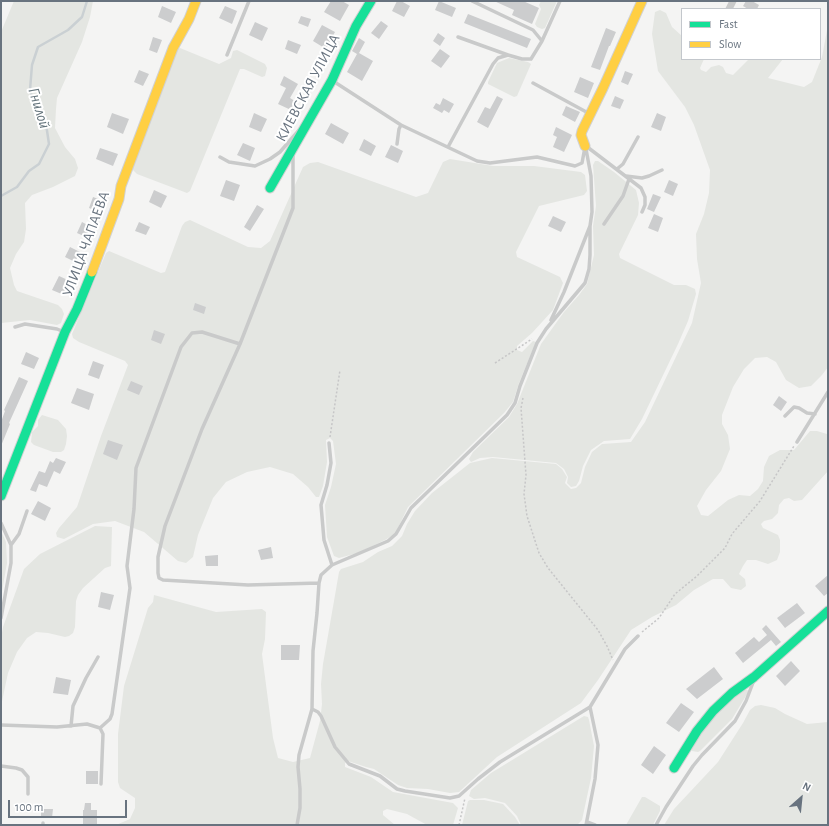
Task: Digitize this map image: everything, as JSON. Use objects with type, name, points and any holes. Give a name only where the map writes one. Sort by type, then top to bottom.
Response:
[{"type":"street","name":"УЛИЦА ЧАПАЕВА","points":[[1,496],[65,332],[77,309],[112,220],[122,186],[173,48],[196,1]]},
{"type":"street","name":"КИЕВСКАЯ УЛИЦА","points":[[270,188],[332,80],[356,26],[371,1]]},
{"type":"street","points":[[585,146],[581,135],[582,131],[642,1]]},
{"type":"street","points":[[674,768],[697,731],[713,711],[732,693],[754,677],[828,611]]},
{"type":"lane","points":[[227,55],[249,1]]},
{"type":"lane","points":[[472,1],[533,30],[542,41]]},
{"type":"lane","points":[[458,37],[508,55],[522,59],[531,59],[542,41],[560,1]]},
{"type":"lane","points":[[448,147],[493,64],[498,58],[508,55]]},
{"type":"lane","points":[[332,80],[401,125],[467,157],[490,163],[536,157],[575,166],[582,163],[585,146]]},
{"type":"lane","points":[[533,83],[590,115]]},
{"type":"lane","points":[[220,157],[229,162],[256,166],[280,152],[315,111]]},
{"type":"lane","points":[[397,144],[401,125]]},
{"type":"lane","points":[[617,169],[623,164],[638,137]]},
{"type":"lane","points":[[585,146],[641,188],[646,197],[642,212]]},
{"type":"lane","points":[[546,329],[585,283],[589,269],[590,226],[592,212],[591,182],[585,146]]},
{"type":"lane","points":[[294,147],[293,208],[240,344],[202,429],[165,526],[158,557],[158,573],[159,578],[162,580],[248,585],[319,583]]},
{"type":"lane","points":[[628,177],[642,178],[662,170]]},
{"type":"lane","points":[[604,224],[623,196],[628,177]]},
{"type":"lane","points":[[297,825],[300,808],[298,767],[299,756],[312,709],[313,651],[321,575],[332,565],[388,541],[396,534],[411,508],[507,415],[515,403],[520,386],[538,343],[564,292],[590,226]]},
{"type":"lane","points":[[15,327],[25,324],[57,328],[65,332]]},
{"type":"lane","points":[[100,728],[110,719],[112,714],[130,588],[126,566],[134,509],[136,468],[181,347],[192,333],[202,332],[240,344]]},
{"type":"lane","points":[[797,442],[828,392]]},
{"type":"lane","points":[[785,416],[794,406],[806,413],[815,414]]},
{"type":"lane","points":[[329,443],[331,463],[327,485],[321,505],[324,540],[332,565]]},
{"type":"lane","points":[[11,545],[19,534],[27,511]]},
{"type":"lane","points":[[1,523],[11,545],[11,563],[1,618]]},
{"type":"lane","points":[[312,709],[318,712],[321,716],[334,746],[349,764],[380,776],[397,789],[450,798],[459,796],[500,762],[590,707],[625,648],[638,636]]},
{"type":"lane","points":[[71,726],[73,706],[98,657]]},
{"type":"lane","points":[[656,825],[666,807],[702,755],[735,721],[746,701],[754,677]]},
{"type":"lane","points":[[590,707],[598,745],[595,779],[586,824],[595,825]]},
{"type":"lane","points":[[1,725],[45,727],[87,724],[100,728],[103,734],[101,784]]},
{"type":"lane","points":[[1,766],[22,770],[28,777],[28,794]]},
{"type":"path","points":[[495,363],[520,347]]},
{"type":"path","points":[[329,443],[340,370]]},
{"type":"path","points":[[520,386],[524,397],[521,408],[526,475],[524,494],[526,516],[539,553],[548,568],[598,630],[615,665]]},
{"type":"path","points":[[638,636],[659,618],[675,594],[697,576],[725,548],[732,534],[760,501],[797,442]]},
{"type":"path","points":[[459,825],[467,790]]},
{"type":"shaded area","points":[[14,1],[93,1],[90,17],[82,42],[57,98],[56,109],[55,128],[65,147],[75,159],[78,168],[75,176],[32,195],[25,203],[26,229],[24,242],[16,254],[10,268],[17,291],[58,305],[62,309],[64,314],[61,323],[57,325],[30,320],[1,323],[1,32]]},
{"type":"shaded area","points":[[541,1],[557,1],[545,28],[542,29],[537,27],[535,24],[541,9],[539,5]]},
{"type":"shaded area","points":[[660,10],[666,13],[672,27],[681,35],[681,60],[704,60],[700,68],[701,70],[706,72],[711,67],[719,65],[723,67],[726,73],[733,75],[748,60],[782,60],[768,78],[804,87],[812,82],[821,60],[828,25],[828,367],[811,386],[799,388],[786,380],[776,362],[767,357],[755,358],[744,369],[733,387],[722,415],[722,424],[728,435],[730,449],[721,471],[706,490],[697,506],[701,515],[708,516],[728,500],[739,495],[750,496],[758,489],[763,481],[764,467],[769,456],[780,450],[794,450],[810,431],[817,431],[827,434],[828,471],[802,500],[794,501],[789,498],[784,499],[779,505],[778,513],[772,519],[764,521],[761,524],[763,528],[778,535],[780,540],[780,552],[777,560],[768,564],[756,560],[747,560],[739,574],[745,579],[746,586],[741,590],[731,588],[723,579],[713,579],[694,590],[676,605],[631,630],[581,703],[497,757],[459,792],[450,793],[428,789],[407,788],[398,785],[374,769],[348,761],[345,763],[345,767],[371,777],[393,792],[453,803],[458,808],[453,825],[427,825],[407,814],[387,809],[383,811],[383,815],[395,825],[116,825],[130,819],[135,808],[135,798],[120,788],[118,782],[118,734],[124,686],[148,608],[153,602],[154,595],[216,612],[262,609],[266,612],[265,639],[262,654],[273,738],[278,758],[293,762],[310,758],[320,721],[323,664],[339,572],[341,569],[363,562],[378,552],[392,546],[402,536],[415,511],[432,493],[470,463],[492,458],[556,464],[562,469],[567,477],[565,483],[571,489],[576,488],[581,483],[585,467],[592,452],[602,444],[631,442],[645,422],[692,323],[701,283],[697,259],[696,234],[704,214],[709,193],[710,170],[694,125],[685,107],[658,71],[652,34],[655,12]]},
{"type":"shaded area","points":[[180,48],[219,64],[231,58],[233,51],[237,50],[265,64],[267,68],[265,76],[262,77],[244,69],[240,69],[190,191],[187,193],[137,174],[133,170],[177,50]]},
{"type":"shaded area","points":[[509,58],[531,64],[517,96],[514,97],[488,84],[497,63]]},
{"type":"shaded area","points":[[450,159],[493,166],[534,166],[581,172],[585,175],[587,191],[584,195],[539,206],[516,252],[517,257],[560,277],[563,283],[553,310],[532,333],[517,346],[517,350],[522,352],[533,341],[536,342],[513,402],[504,413],[408,507],[395,534],[358,553],[339,558],[334,556],[327,537],[325,505],[336,464],[333,441],[330,438],[326,440],[327,462],[323,486],[319,497],[316,497],[308,487],[293,474],[270,467],[247,472],[226,482],[213,498],[198,535],[193,557],[186,563],[178,561],[144,532],[115,521],[93,524],[64,539],[57,537],[56,533],[59,528],[77,507],[101,436],[128,365],[125,361],[79,342],[73,338],[72,334],[106,253],[109,251],[161,273],[165,272],[182,226],[185,222],[190,220],[248,247],[261,248],[270,241],[303,167],[310,163],[318,162],[416,197],[428,193],[443,162]]},
{"type":"shaded area","points":[[595,161],[598,161],[614,172],[636,190],[639,203],[638,215],[619,254],[620,258],[674,285],[686,285],[695,289],[696,294],[688,321],[678,344],[642,419],[630,439],[604,441],[591,450],[583,466],[579,481],[576,486],[571,487],[567,483],[568,477],[564,469],[556,463],[493,457],[480,458],[471,462],[469,459],[473,452],[509,417],[517,404],[541,344],[564,312],[587,284],[594,255],[593,226],[596,206],[593,165]]},
{"type":"shaded area","points":[[42,415],[58,420],[66,429],[66,444],[64,450],[61,452],[53,452],[34,445],[31,442],[32,432],[38,426],[38,420]]},
{"type":"shaded area","points":[[95,526],[112,527],[111,566],[105,568],[83,588],[78,595],[76,601],[75,627],[73,633],[65,637],[36,632],[27,638],[17,652],[8,673],[1,706],[1,638],[3,627],[24,569],[40,554]]},
{"type":"shaded area","points":[[1,531],[6,542],[7,563],[1,597]]},
{"type":"shaded area","points":[[745,689],[749,691],[732,719],[700,751],[692,751],[691,746],[714,713]]},
{"type":"shaded area","points":[[761,705],[775,708],[807,724],[828,722],[828,825],[664,825],[674,809],[718,762],[750,710],[755,706]]},
{"type":"shaded area","points":[[584,716],[588,717],[589,720],[594,746],[591,778],[582,820],[577,825],[521,825],[517,816],[505,803],[485,798],[474,799],[469,796],[471,790],[491,773]]},
{"type":"shaded area","points":[[642,797],[645,797],[660,806],[660,811],[653,825],[626,825]]},
{"type":"shaded area","points":[[484,800],[503,804],[520,825],[462,825],[468,801]]},
{"type":"building","points":[[331,1],[342,1],[349,5],[340,21],[324,12]]},
{"type":"building","points":[[397,1],[401,1],[410,6],[404,17],[392,11]]},
{"type":"building","points":[[439,1],[456,8],[452,17],[435,10]]},
{"type":"building","points":[[494,1],[523,1],[539,8],[532,24],[512,15],[514,10]]},
{"type":"building","points":[[746,1],[752,1],[759,5],[758,8],[746,8],[743,6]]},
{"type":"building","points":[[162,6],[176,12],[171,23],[158,17]]},
{"type":"building","points":[[225,6],[237,11],[232,24],[219,18]]},
{"type":"building","points":[[468,14],[531,39],[527,48],[464,23]]},
{"type":"building","points":[[301,16],[311,19],[308,27],[298,23]]},
{"type":"building","points":[[381,21],[388,26],[379,39],[371,33]]},
{"type":"building","points":[[255,22],[268,28],[262,41],[249,35]]},
{"type":"building","points":[[322,25],[335,32],[326,49],[313,41]]},
{"type":"building","points":[[606,28],[616,32],[600,70],[591,67]]},
{"type":"building","points":[[438,33],[445,38],[440,46],[433,41]]},
{"type":"building","points":[[153,37],[162,40],[157,53],[149,50]]},
{"type":"building","points":[[359,38],[365,42],[359,53],[373,61],[362,81],[347,72],[357,54],[352,51]]},
{"type":"building","points":[[288,40],[301,45],[297,54],[285,49]]},
{"type":"building","points":[[440,49],[450,56],[441,68],[431,61]]},
{"type":"building","points":[[139,70],[149,74],[143,86],[134,82]]},
{"type":"building","points":[[625,71],[633,74],[628,85],[621,82]]},
{"type":"building","points":[[284,76],[298,84],[290,98],[295,101],[291,110],[278,104],[286,88],[280,85]]},
{"type":"building","points":[[580,77],[594,83],[588,98],[574,92]]},
{"type":"building","points":[[497,96],[503,99],[488,128],[477,122],[485,107],[490,109]]},
{"type":"building","points":[[615,96],[624,100],[620,109],[611,106]]},
{"type":"building","points":[[443,98],[454,104],[449,113],[444,110],[442,113],[433,108],[436,103],[440,105]]},
{"type":"building","points":[[566,106],[580,112],[575,122],[562,115]]},
{"type":"building","points":[[112,113],[129,119],[123,134],[107,127]]},
{"type":"building","points":[[254,113],[267,119],[261,132],[249,127]]},
{"type":"building","points":[[657,113],[666,117],[661,131],[651,127]]},
{"type":"building","points":[[331,123],[349,133],[343,144],[325,134]]},
{"type":"building","points":[[556,127],[572,135],[564,152],[553,147],[557,137],[553,135]]},
{"type":"building","points":[[364,139],[376,146],[371,156],[359,150]]},
{"type":"building","points":[[243,143],[255,148],[250,161],[237,155]]},
{"type":"building","points":[[391,145],[403,151],[398,163],[385,157]]},
{"type":"building","points":[[100,148],[118,154],[113,166],[96,159]]},
{"type":"building","points":[[226,180],[240,185],[234,201],[220,196]]},
{"type":"building","points":[[669,180],[678,184],[673,196],[664,192]]},
{"type":"building","points":[[154,190],[167,196],[161,208],[149,202]]},
{"type":"building","points":[[653,194],[661,197],[654,212],[647,209]]},
{"type":"building","points":[[93,197],[101,200],[97,211],[89,208]]},
{"type":"building","points":[[257,205],[264,209],[250,231],[244,227]]},
{"type":"building","points":[[654,214],[663,218],[658,232],[648,228]]},
{"type":"building","points":[[553,216],[566,222],[561,232],[548,226]]},
{"type":"building","points":[[82,222],[91,227],[86,237],[77,233]]},
{"type":"building","points":[[139,222],[150,227],[146,235],[135,231]]},
{"type":"building","points":[[70,247],[80,252],[75,262],[65,257]]},
{"type":"building","points":[[59,276],[70,281],[64,295],[52,290]]},
{"type":"building","points":[[195,303],[206,307],[204,314],[193,310]]},
{"type":"building","points":[[154,330],[165,334],[161,344],[151,340]]},
{"type":"building","points":[[26,352],[39,358],[34,369],[21,364]]},
{"type":"building","points":[[93,361],[104,365],[99,379],[88,375]]},
{"type":"building","points":[[19,377],[28,381],[9,423],[10,424],[1,446],[1,422],[5,411],[4,410]]},
{"type":"building","points":[[131,381],[143,386],[139,395],[127,390]]},
{"type":"building","points":[[77,388],[94,394],[89,410],[71,403]]},
{"type":"building","points":[[779,396],[787,402],[781,411],[773,405]]},
{"type":"building","points":[[108,440],[123,445],[117,460],[103,454]]},
{"type":"building","points":[[56,458],[66,462],[60,474],[54,471],[47,487],[39,484],[36,492],[30,490],[39,471],[45,473],[50,461],[53,463]]},
{"type":"building","points":[[38,501],[51,508],[45,521],[31,514]]},
{"type":"building","points":[[271,547],[273,558],[261,560],[258,550]]},
{"type":"building","points":[[218,555],[218,566],[206,566],[205,556]]},
{"type":"building","points":[[828,575],[828,593],[824,596],[815,586]]},
{"type":"building","points":[[101,592],[114,595],[110,610],[98,607]]},
{"type":"building","points":[[797,603],[805,613],[785,628],[777,618]]},
{"type":"building","points":[[766,625],[781,642],[776,646],[771,640],[743,663],[735,653],[754,637],[759,642],[767,635],[762,629]]},
{"type":"building","points":[[281,645],[300,645],[299,660],[281,660]]},
{"type":"building","points":[[791,661],[800,671],[785,686],[776,676]]},
{"type":"building","points":[[714,667],[723,679],[697,699],[686,689]]},
{"type":"building","points":[[56,677],[71,680],[68,695],[53,693]]},
{"type":"building","points":[[681,703],[694,712],[679,732],[666,723]]},
{"type":"building","points":[[654,746],[666,755],[653,774],[641,765]]},
{"type":"building","points":[[86,771],[98,771],[98,784],[86,784]]},
{"type":"building","points":[[85,803],[91,803],[91,810],[97,810],[97,825],[83,825],[83,810]]},
{"type":"building","points":[[41,809],[53,809],[52,818],[41,817]]},
{"type":"waterway","name":"Гнилой","points":[[1,196],[17,187],[29,171],[39,164],[49,144],[46,124],[41,110],[33,101],[30,90],[32,65],[38,47],[68,30],[82,17],[87,1]]},
{"type":"traffic: fast","points":[[270,188],[332,80],[356,26],[371,1]]},
{"type":"traffic: fast","points":[[1,496],[65,332],[77,309],[92,272]]},
{"type":"traffic: fast","points":[[674,768],[697,731],[713,711],[732,693],[754,677],[828,611]]},
{"type":"traffic: slow","points":[[92,272],[119,199],[121,186],[173,48],[189,19],[196,1]]},
{"type":"traffic: slow","points":[[585,146],[581,135],[582,131],[642,1]]}]
